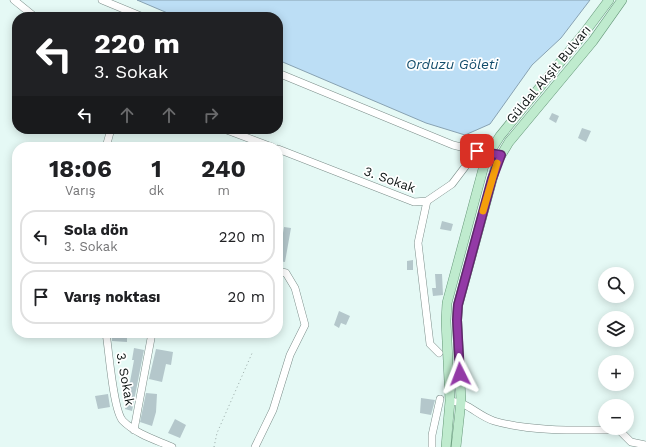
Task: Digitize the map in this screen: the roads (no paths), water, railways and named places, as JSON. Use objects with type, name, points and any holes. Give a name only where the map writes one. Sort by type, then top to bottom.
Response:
[{"type":"main road","name":"Güldal Akşit Bulvarı","points":[[446,447],[450,401],[446,321],[447,303],[480,180],[490,152],[500,136],[585,32],[609,0]]},
{"type":"main road","name":"Güldal Akşit Bulvarı","points":[[456,447],[461,401],[457,320],[458,305],[492,179],[501,155],[521,126],[593,41],[622,0]]},
{"type":"street","points":[[14,0],[29,12]]},
{"type":"street","points":[[102,0],[131,12]]},
{"type":"street","points":[[283,75],[452,145],[501,155]]},
{"type":"street","points":[[237,134],[259,142]]},
{"type":"street","name":"3. Sokak","points":[[283,152],[414,202],[427,202],[452,184],[477,151]]},
{"type":"street","points":[[427,202],[418,243],[430,344],[439,353]]},
{"type":"street","points":[[254,447],[273,410],[290,355],[305,325],[295,288],[286,273],[283,272]]},
{"type":"street","name":"3. Sokak","points":[[107,338],[117,407],[122,420],[134,430],[172,447]]},
{"type":"street","points":[[134,430],[151,338]]},
{"type":"street","points":[[432,447],[432,435],[440,399]]},
{"type":"street","points":[[450,401],[461,401],[493,420],[547,429],[619,430],[631,442],[646,445]]},
{"type":"water","name":"Orduzu Göleti","points":[[137,0],[590,0],[561,38],[532,65],[490,124],[465,135],[426,123],[283,62],[283,12],[165,12]]}]
